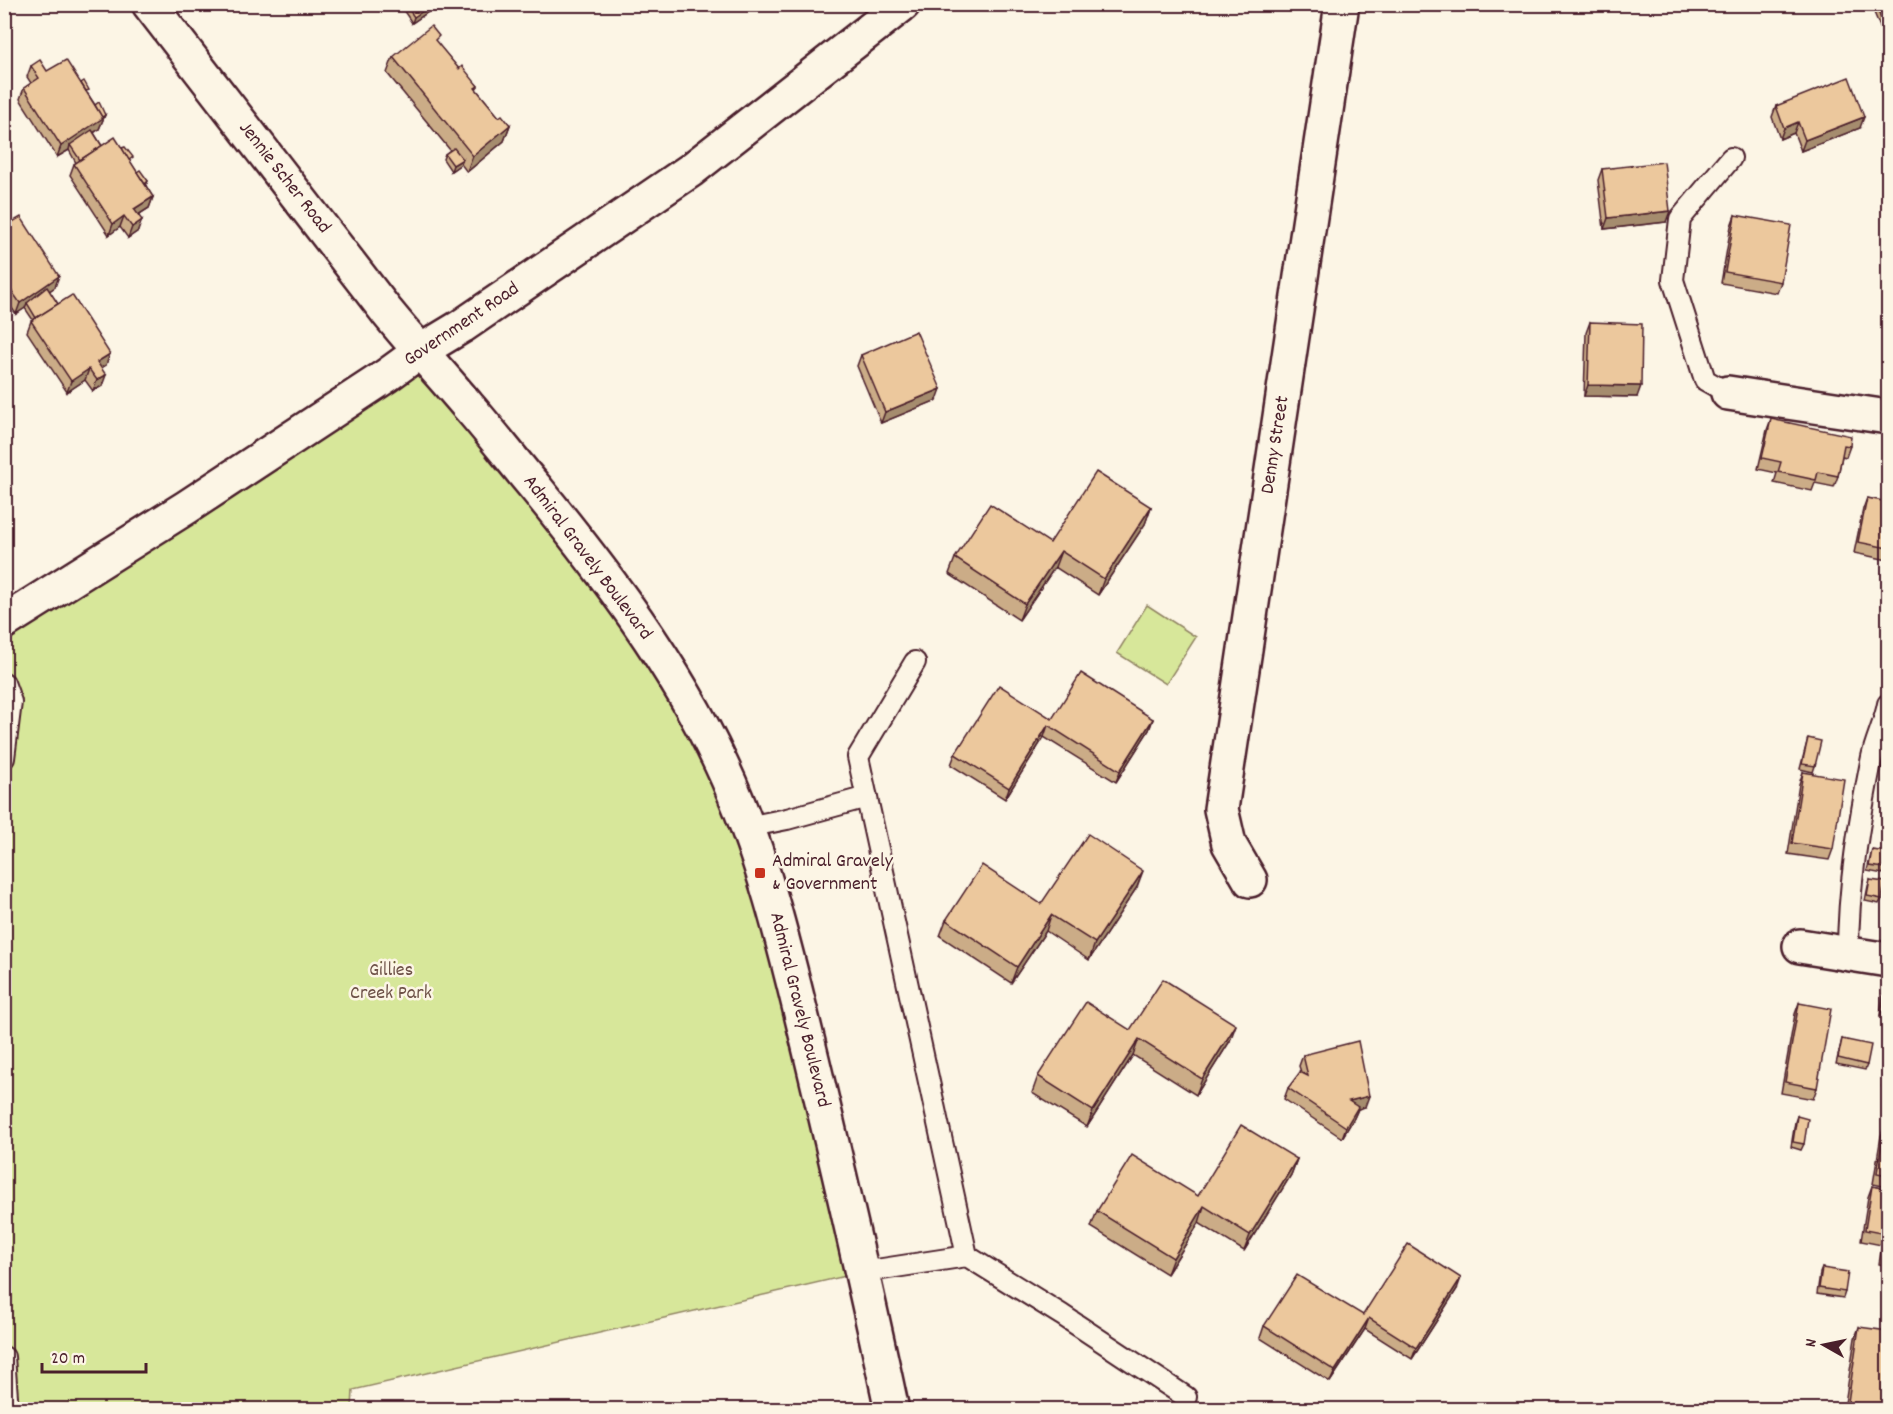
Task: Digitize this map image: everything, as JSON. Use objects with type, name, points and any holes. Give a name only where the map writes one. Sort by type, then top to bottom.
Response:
[{"type":"street","name":"Jennie Scher Road","points":[[149,4],[419,352]]},
{"type":"street","name":"Government Road","points":[[4,622],[197,501],[419,352],[462,326],[691,170],[903,4]]},
{"type":"street","name":"Denny Street","points":[[1250,880],[1229,844],[1221,809],[1342,4]]},
{"type":"street","name":"Admiral Gravely Boulevard","points":[[419,352],[468,405],[591,556],[633,613],[682,692],[721,764],[747,827],[772,901],[863,1272],[892,1410]]},
{"type":"street","points":[[1728,393],[1888,417]]},
{"type":"street","points":[[1800,946],[1888,960]]},
{"type":"lane","points":[[1728,393],[1705,380],[1673,280],[1680,219],[1731,158]]},
{"type":"lane","points":[[915,662],[858,757],[967,1256]]},
{"type":"lane","points":[[4,683],[11,702],[4,758]]},
{"type":"lane","points":[[1848,954],[1848,909],[1857,835],[1873,753],[1888,704]]},
{"type":"lane","points":[[747,827],[787,819],[867,797]]},
{"type":"lane","points":[[863,1272],[967,1256],[1186,1396]]},
{"type":"lane","points":[[4,1357],[8,1410]]},
{"type":"green space","name":"Gillies Creek Park","points":[[419,352],[457,394],[721,763],[863,1272],[353,1390],[352,1409],[5,1410],[5,622]]},
{"type":"green space","points":[[1147,605],[1196,637],[1166,684],[1117,653]]},
{"type":"building","points":[[405,4],[429,4],[430,6],[414,17]]},
{"type":"building","points":[[1875,4],[1888,4],[1888,24],[1884,26]]},
{"type":"building","points":[[431,26],[439,36],[435,40],[459,69],[462,66],[478,86],[475,88],[499,117],[502,115],[510,125],[473,156],[393,57]]},
{"type":"building","points":[[40,60],[47,71],[66,60],[103,118],[61,146],[24,88],[39,78],[31,66]]},
{"type":"building","points":[[1849,77],[1864,117],[1805,140],[1798,122],[1784,128],[1776,106]]},
{"type":"building","points":[[84,81],[89,90],[86,91],[81,83]]},
{"type":"building","points":[[99,102],[105,115],[102,117],[95,105]]},
{"type":"building","points":[[92,130],[102,146],[80,160],[70,145]]},
{"type":"building","points":[[115,137],[153,197],[134,209],[142,220],[132,227],[124,216],[113,224],[74,164]]},
{"type":"building","points":[[125,147],[133,157],[129,160],[122,148]]},
{"type":"building","points":[[454,148],[463,159],[453,165],[445,154]]},
{"type":"building","points":[[1664,162],[1670,211],[1608,218],[1602,169]]},
{"type":"building","points":[[140,170],[148,181],[145,184],[137,172]]},
{"type":"building","points":[[1735,215],[1791,225],[1781,282],[1725,272]]},
{"type":"building","points":[[4,217],[9,224],[21,217],[59,276],[20,303],[4,280]]},
{"type":"building","points":[[47,287],[58,304],[36,318],[27,303]]},
{"type":"building","points":[[72,295],[110,354],[97,362],[106,375],[97,380],[89,369],[71,381],[31,321]]},
{"type":"building","points":[[1590,322],[1642,324],[1641,386],[1588,385]]},
{"type":"building","points":[[916,331],[941,389],[885,412],[861,355]]},
{"type":"building","points":[[1771,419],[1851,436],[1850,446],[1844,445],[1838,476],[1818,472],[1816,480],[1778,472],[1781,462],[1762,458]]},
{"type":"building","points":[[1096,472],[1151,507],[1104,579],[1061,551],[1025,604],[955,558],[990,504],[1050,543]]},
{"type":"building","points":[[1867,498],[1888,502],[1888,548],[1858,542]]},
{"type":"building","points":[[1081,673],[1153,719],[1120,771],[1048,725],[1009,788],[955,754],[999,685],[1052,719]]},
{"type":"building","points":[[1808,738],[1821,741],[1815,766],[1802,764]]},
{"type":"building","points":[[1803,772],[1844,779],[1833,849],[1792,843]]},
{"type":"building","points":[[1088,834],[1143,871],[1095,943],[1051,915],[1017,967],[946,920],[982,865],[1041,904]]},
{"type":"building","points":[[1872,850],[1887,852],[1885,868],[1869,866]]},
{"type":"building","points":[[1870,880],[1885,882],[1882,899],[1867,896]]},
{"type":"building","points":[[1163,979],[1236,1025],[1202,1079],[1139,1039],[1093,1111],[1038,1076],[1086,1002],[1130,1030]]},
{"type":"building","points":[[1885,988],[1888,988],[1888,1012],[1882,1011]]},
{"type":"building","points":[[1799,1003],[1831,1009],[1817,1088],[1785,1082]]},
{"type":"building","points":[[1842,1039],[1871,1045],[1867,1065],[1838,1058]]},
{"type":"building","points":[[1358,1041],[1369,1096],[1349,1101],[1358,1107],[1346,1127],[1288,1088],[1300,1072],[1308,1076],[1303,1055]]},
{"type":"building","points":[[1797,1116],[1808,1119],[1804,1144],[1793,1142]]},
{"type":"building","points":[[1241,1125],[1297,1159],[1250,1235],[1204,1206],[1173,1258],[1097,1211],[1132,1155],[1198,1196]]},
{"type":"building","points":[[1885,1125],[1888,1126],[1888,1175],[1877,1173]]},
{"type":"building","points":[[1872,1186],[1888,1189],[1888,1254],[1883,1253],[1886,1234],[1865,1230]]},
{"type":"building","points":[[1408,1244],[1461,1278],[1416,1348],[1369,1318],[1335,1371],[1264,1326],[1297,1275],[1363,1315]]},
{"type":"building","points":[[1822,1268],[1848,1272],[1845,1292],[1819,1288]]},
{"type":"building","points":[[1859,1327],[1888,1331],[1888,1408],[1848,1402]]},
{"type":"place","name":"Admiral Gravely & Government","points":[[760,873]]}]
